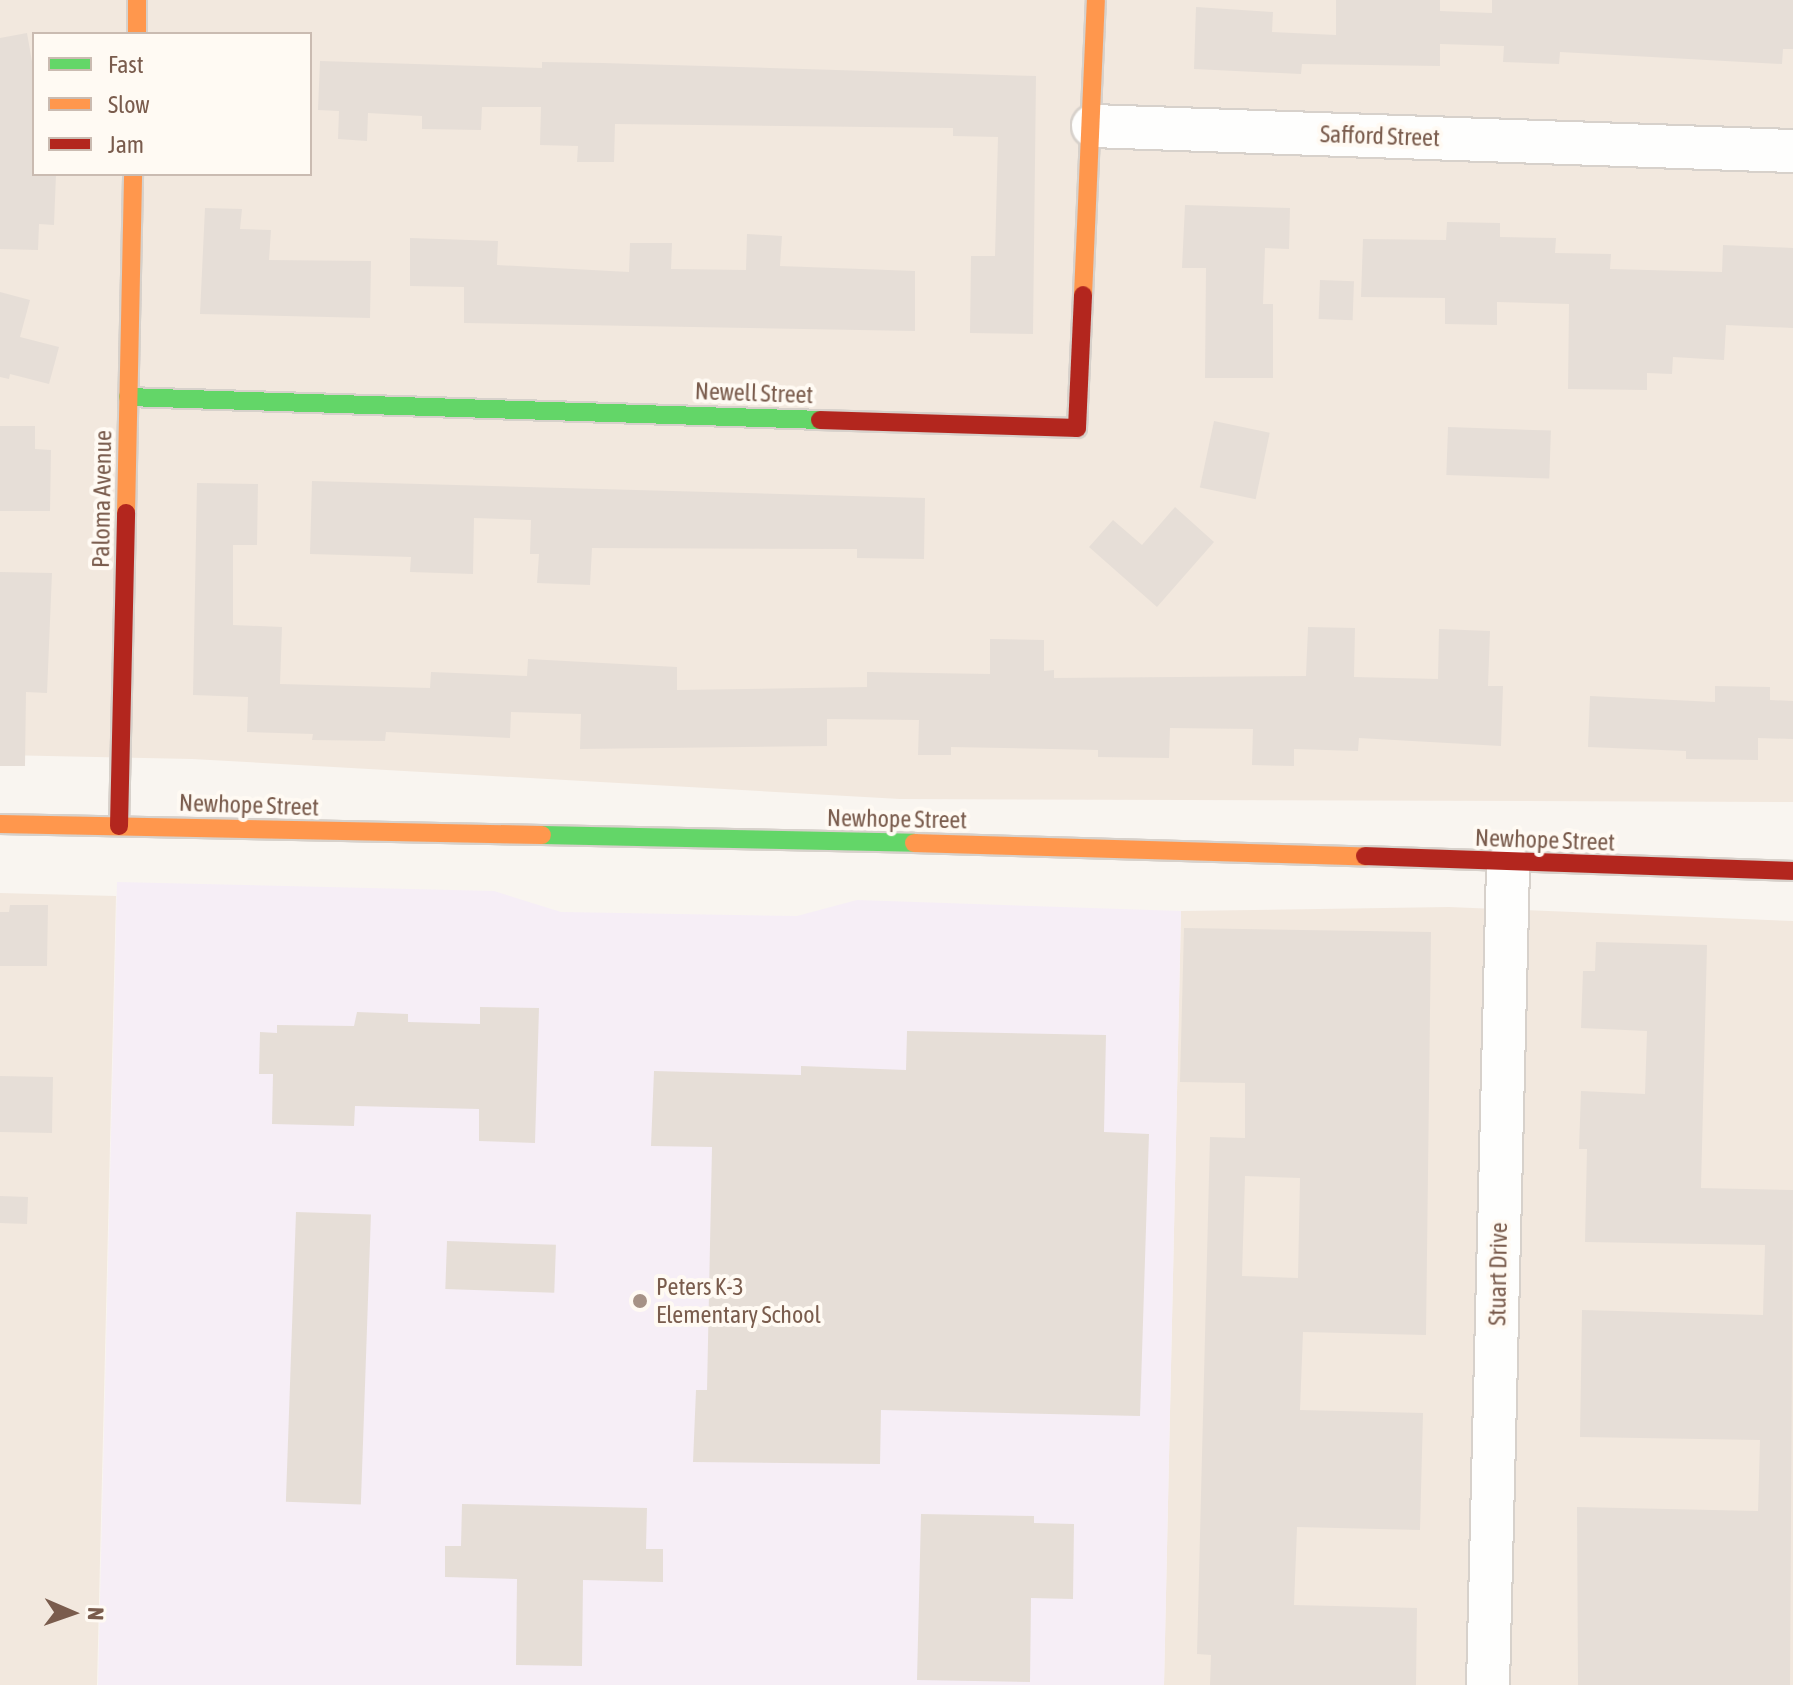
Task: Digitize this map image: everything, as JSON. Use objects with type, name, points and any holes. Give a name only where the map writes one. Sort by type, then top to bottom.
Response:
[{"type":"street","points":[[137,0],[137,32]]},
{"type":"street","points":[[1093,126],[1096,0]]},
{"type":"street","name":"Safford Street","points":[[1093,126],[1793,151]]},
{"type":"street","name":"Newell Street","points":[[128,397],[1077,428],[1093,126]]},
{"type":"street","name":"Paloma Avenue","points":[[119,826],[133,176]]},
{"type":"street","name":"Newhope Street","points":[[0,824],[1129,847],[1508,864],[1793,871]]},
{"type":"street","name":"Stuart Drive","points":[[1488,1685],[1508,864]]},
{"type":"shaded area","points":[[0,0],[1793,0],[1793,802],[900,799],[192,759],[0,755]]},
{"type":"shaded area","name":"Peters K-3 Elementary School","points":[[117,882],[494,891],[561,912],[797,916],[857,900],[1181,911],[1164,1685],[98,1685]]},
{"type":"shaded area","points":[[0,893],[116,896],[97,1685],[0,1685]]},
{"type":"shaded area","points":[[1449,907],[1793,921],[1793,1685],[1164,1685],[1181,911]]},
{"type":"building","points":[[1336,0],[1440,0],[1440,11],[1492,13],[1492,0],[1793,0],[1793,49],[1783,49],[1782,64],[1560,52],[1559,64],[1503,62],[1504,46],[1440,44],[1440,66],[1302,64],[1301,74],[1194,69],[1196,7],[1273,12],[1272,32],[1336,35]]},
{"type":"building","points":[[27,33],[32,62],[32,176],[56,176],[54,225],[39,224],[38,250],[0,249],[0,38]]},
{"type":"building","points":[[320,61],[542,68],[542,62],[603,63],[1036,76],[1033,334],[970,333],[971,256],[995,256],[998,137],[953,136],[953,128],[615,124],[614,162],[577,162],[578,146],[540,145],[541,107],[482,107],[481,130],[422,129],[422,116],[368,113],[367,141],[338,139],[339,111],[318,110]]},
{"type":"building","points":[[1185,205],[1290,208],[1289,249],[1265,248],[1263,304],[1273,304],[1273,378],[1205,378],[1206,268],[1182,268]]},
{"type":"building","points":[[205,208],[242,209],[240,229],[271,230],[269,260],[371,261],[370,318],[200,314]]},
{"type":"building","points":[[1447,222],[1500,223],[1500,237],[1556,238],[1555,253],[1611,254],[1610,269],[1722,272],[1723,245],[1793,248],[1793,328],[1726,325],[1724,360],[1673,357],[1672,374],[1647,373],[1647,390],[1568,389],[1569,304],[1497,302],[1497,325],[1445,324],[1445,298],[1361,297],[1363,239],[1446,240]]},
{"type":"building","points":[[747,234],[782,236],[780,266],[915,271],[915,331],[464,323],[464,287],[410,286],[410,238],[498,241],[497,265],[629,272],[630,243],[672,243],[671,269],[746,270]]},
{"type":"building","points":[[1320,280],[1354,281],[1353,320],[1319,319]]},
{"type":"building","points":[[0,292],[30,300],[20,337],[59,347],[49,384],[10,374],[9,379],[0,377]]},
{"type":"building","points":[[1214,421],[1270,433],[1256,499],[1200,488]]},
{"type":"building","points":[[0,426],[35,426],[35,449],[51,450],[50,511],[0,511]]},
{"type":"building","points":[[1448,427],[1551,431],[1549,479],[1446,475]]},
{"type":"building","points":[[312,481],[925,498],[924,559],[857,558],[857,549],[592,548],[590,585],[537,583],[539,554],[530,554],[531,520],[474,518],[473,574],[410,572],[411,557],[310,554]]},
{"type":"building","points":[[197,483],[258,484],[257,545],[233,545],[233,625],[282,627],[280,684],[430,688],[431,672],[527,676],[528,659],[677,667],[677,690],[867,687],[867,672],[990,674],[990,639],[1044,640],[1044,671],[1054,670],[1054,678],[1306,676],[1308,627],[1355,628],[1354,677],[1438,679],[1439,629],[1490,631],[1488,686],[1503,686],[1501,746],[1359,738],[1358,751],[1294,749],[1294,766],[1252,765],[1253,729],[1170,728],[1169,758],[1098,757],[1098,750],[951,747],[951,755],[918,755],[919,720],[827,719],[827,746],[580,749],[581,714],[511,712],[510,738],[386,732],[385,741],[312,740],[313,734],[247,732],[248,697],[193,695]]},
{"type":"building","points":[[1175,507],[1214,542],[1157,607],[1089,547],[1113,520],[1142,545]]},
{"type":"building","points":[[0,572],[52,573],[47,693],[26,692],[25,766],[0,766]]},
{"type":"building","points":[[1715,686],[1770,687],[1770,700],[1793,701],[1793,739],[1758,738],[1758,760],[1686,759],[1686,751],[1588,747],[1590,696],[1715,702]]},
{"type":"building","points":[[10,905],[48,905],[47,966],[0,966],[0,912],[9,912]]},
{"type":"building","points":[[1184,928],[1431,932],[1426,1335],[1303,1332],[1300,1410],[1423,1413],[1420,1530],[1297,1527],[1294,1605],[1417,1608],[1416,1685],[1210,1685],[1211,1655],[1197,1654],[1210,1137],[1245,1138],[1245,1083],[1180,1082]],"holes":[[[1245,1176],[1300,1178],[1298,1278],[1242,1276]]]},
{"type":"building","points":[[1596,942],[1707,945],[1701,1188],[1793,1190],[1790,1685],[1578,1685],[1577,1507],[1758,1511],[1760,1440],[1580,1437],[1582,1310],[1763,1315],[1765,1245],[1585,1242],[1587,1149],[1579,1149],[1581,1091],[1645,1094],[1647,1031],[1581,1028],[1583,971],[1595,971]]},
{"type":"building","points":[[480,1007],[539,1008],[535,1143],[479,1141],[479,1109],[355,1106],[354,1126],[272,1124],[273,1074],[259,1074],[260,1032],[277,1033],[277,1025],[354,1026],[357,1012],[408,1014],[408,1022],[480,1024]]},
{"type":"building","points":[[907,1031],[1106,1035],[1104,1132],[1149,1134],[1140,1416],[881,1410],[880,1464],[693,1462],[696,1390],[707,1390],[712,1147],[651,1146],[654,1071],[801,1075],[801,1066],[906,1070]]},
{"type":"building","points":[[0,1076],[53,1077],[52,1133],[0,1132]]},
{"type":"building","points":[[0,1196],[28,1197],[27,1224],[0,1223]]},
{"type":"building","points":[[296,1212],[371,1215],[361,1504],[286,1502]]},
{"type":"building","points":[[447,1241],[556,1245],[554,1293],[445,1289]]},
{"type":"building","points":[[462,1504],[647,1508],[646,1549],[663,1549],[663,1582],[583,1580],[582,1666],[516,1665],[517,1579],[445,1577],[445,1546],[461,1546]]},
{"type":"building","points":[[921,1514],[1034,1516],[1034,1523],[1074,1524],[1073,1599],[1031,1598],[1030,1682],[917,1680]]},
{"type":"traffic: fast","points":[[128,397],[820,420]]},
{"type":"traffic: fast","points":[[542,835],[914,843]]},
{"type":"traffic: slow","points":[[137,0],[137,32]]},
{"type":"traffic: slow","points":[[1083,295],[1096,0]]},
{"type":"traffic: slow","points":[[126,513],[133,176]]},
{"type":"traffic: slow","points":[[0,824],[542,835]]},
{"type":"traffic: slow","points":[[914,843],[1365,856]]},
{"type":"traffic: jam","points":[[820,420],[1077,428],[1083,295]]},
{"type":"traffic: jam","points":[[119,826],[126,513]]},
{"type":"traffic: jam","points":[[1365,856],[1793,871]]},
{"type":"place","name":"Peters K-3 Elementary School","points":[[640,1301]]}]
